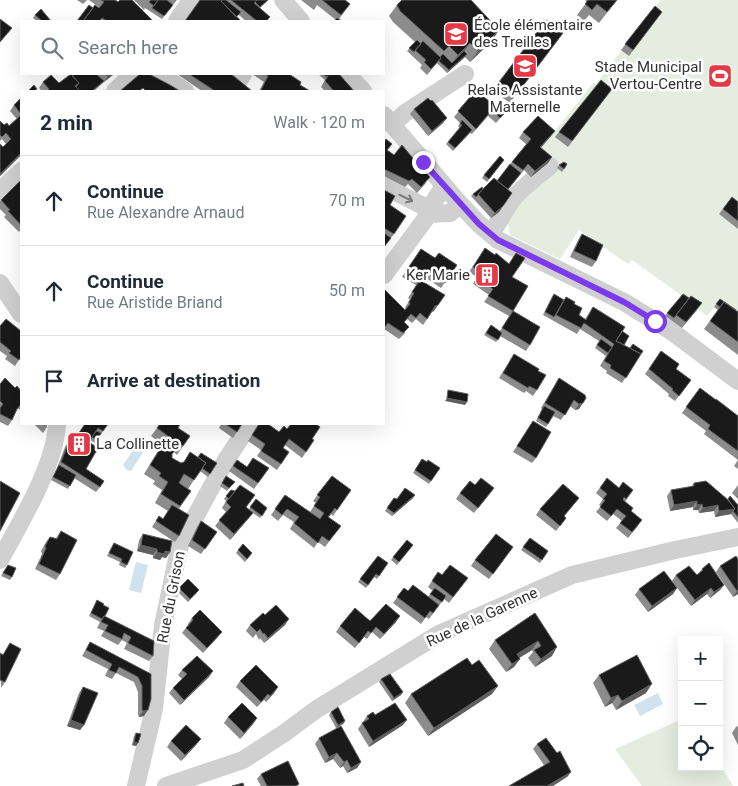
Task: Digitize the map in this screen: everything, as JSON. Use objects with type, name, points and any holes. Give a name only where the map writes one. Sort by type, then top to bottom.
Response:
[{"type":"street","points":[[178,20],[191,0]]},
{"type":"street","points":[[282,0],[300,20]]},
{"type":"street","points":[[465,74],[405,113],[388,120],[460,204],[495,237],[624,302],[671,331],[738,381]]},
{"type":"street","points":[[116,90],[133,75]]},
{"type":"street","points":[[161,75],[183,90]]},
{"type":"street","points":[[348,75],[362,90]]},
{"type":"street","points":[[495,237],[502,214],[521,190],[550,166]]},
{"type":"street","points":[[0,192],[20,171]]},
{"type":"street","points":[[385,274],[429,211],[444,186]]},
{"type":"street","points":[[385,187],[429,211],[450,213],[460,204]]},
{"type":"street","points":[[0,283],[20,313]]},
{"type":"street","points":[[0,560],[27,512],[40,484],[50,455],[57,425]]},
{"type":"street","name":"Rue du Grison","points":[[136,786],[154,709],[162,626],[180,545],[226,460],[249,425]]},
{"type":"street","name":"Rue de la Garenne","points":[[166,786],[243,760],[283,734],[316,709],[439,634],[572,575],[738,537]]},
{"type":"shaded area","points":[[660,0],[738,0],[738,316],[718,302],[707,316],[632,260],[628,264],[579,230],[560,259],[510,235],[506,215],[520,195],[536,153],[593,83],[596,84]]},
{"type":"shaded area","points":[[678,721],[678,771],[723,770],[733,786],[642,786],[615,749]]},
{"type":"water","points":[[136,446],[144,451],[131,471],[127,470],[123,465]]},
{"type":"water","points":[[136,562],[148,565],[141,593],[129,590]]},
{"type":"water","points":[[658,693],[663,704],[640,716],[634,705]]},
{"type":"building","points":[[101,0],[115,0],[118,2],[120,0],[132,0],[152,20],[105,20],[102,18],[100,20],[84,20],[95,5],[99,8],[104,2]]},
{"type":"building","points":[[151,0],[158,0],[154,6],[149,2]]},
{"type":"building","points":[[158,0],[167,0],[173,5],[164,16],[152,8]]},
{"type":"building","points":[[200,0],[222,0],[240,20],[186,20]]},
{"type":"building","points":[[222,0],[226,0],[241,12],[236,17]]},
{"type":"building","points":[[231,0],[257,0],[254,3],[270,17],[267,20],[256,20]]},
{"type":"building","points":[[257,0],[268,0],[260,7],[255,2]]},
{"type":"building","points":[[322,0],[345,0],[350,4],[341,15]]},
{"type":"building","points":[[402,0],[471,0],[499,30],[478,51],[470,43],[458,55],[449,46],[444,51],[400,11],[397,5]]},
{"type":"building","points":[[588,0],[617,0],[607,12],[597,4],[592,10],[585,4]]},
{"type":"building","points":[[89,5],[93,8],[84,20],[78,20]]},
{"type":"building","points":[[655,6],[662,12],[633,50],[625,44]]},
{"type":"building","points":[[41,9],[50,20],[41,20],[35,15]]},
{"type":"building","points":[[0,19],[12,28],[0,42]]},
{"type":"building","name":"Relais Assistante Maternelle","points":[[546,20],[563,33],[516,95],[499,82]]},
{"type":"building","points":[[417,40],[421,44],[414,52],[409,48]]},
{"type":"building","points":[[423,41],[441,58],[431,69],[424,62],[426,60],[415,50]]},
{"type":"building","points":[[464,51],[467,54],[449,70],[439,61],[443,54],[452,63]]},
{"type":"building","points":[[51,75],[59,83],[72,75],[79,83],[75,86],[79,90],[48,90],[43,82]]},
{"type":"building","points":[[97,75],[104,81],[93,90],[79,90],[76,87],[79,83],[72,76]]},
{"type":"building","points":[[139,75],[151,75],[178,90],[145,90],[143,88],[140,90],[121,90]]},
{"type":"building","points":[[191,75],[232,75],[251,90],[213,90]]},
{"type":"building","points":[[266,75],[290,75],[301,82],[300,85],[308,90],[261,90],[268,76]]},
{"type":"building","points":[[328,75],[340,75],[353,90],[333,90],[325,81]]},
{"type":"building","points":[[601,80],[612,89],[572,141],[559,132]]},
{"type":"building","points":[[34,85],[37,89],[36,90],[29,90]]},
{"type":"building","points":[[476,90],[504,114],[500,118],[492,110],[476,129],[458,111]]},
{"type":"building","points":[[428,98],[432,100],[447,118],[432,131],[414,109]]},
{"type":"building","points":[[20,99],[20,113],[14,105]]},
{"type":"building","points":[[20,116],[20,154],[0,174],[0,144],[3,147],[11,139],[6,133],[2,137],[0,135],[0,121],[4,125],[7,123],[9,126]]},
{"type":"building","points":[[538,116],[555,131],[540,147],[552,157],[535,171],[528,164],[523,170],[512,162],[531,139],[523,132]]},
{"type":"building","points":[[462,120],[472,130],[455,148],[448,142],[462,125],[460,124]]},
{"type":"building","points":[[386,139],[392,144],[387,150],[394,155],[402,145],[430,177],[421,187],[412,179],[409,181],[385,169]]},
{"type":"building","points":[[500,156],[504,160],[489,179],[484,175]]},
{"type":"building","points":[[564,162],[567,164],[564,169],[559,165]]},
{"type":"building","points":[[510,164],[521,173],[508,189],[497,181]]},
{"type":"building","points":[[494,178],[512,193],[503,206],[495,213],[478,194]]},
{"type":"building","points":[[20,181],[20,224],[8,211],[10,210],[1,200]]},
{"type":"building","points":[[482,187],[483,189],[476,197],[473,194]]},
{"type":"building","points":[[385,191],[395,196],[390,205],[406,216],[394,234],[385,229]]},
{"type":"building","points":[[732,197],[738,202],[738,221],[723,209]]},
{"type":"building","points":[[385,234],[391,238],[385,246]]},
{"type":"building","points":[[582,234],[603,245],[596,261],[574,251]]},
{"type":"building","points":[[485,248],[495,255],[496,253],[509,264],[516,253],[525,258],[512,277],[528,286],[513,311],[488,296],[493,289],[477,278],[481,272],[473,267]]},
{"type":"building","points":[[421,249],[435,258],[439,253],[457,265],[445,283],[427,271],[420,280],[406,271]]},
{"type":"building","points":[[420,280],[445,295],[427,319],[420,313],[416,318],[411,314],[404,322],[409,327],[403,333],[388,323],[385,327],[385,290],[405,310],[410,304],[409,302],[414,293],[412,292]]},
{"type":"building","points":[[554,294],[564,300],[554,317],[545,312]]},
{"type":"building","points":[[683,294],[689,298],[674,318],[667,313]]},
{"type":"building","points":[[691,296],[702,303],[686,322],[676,315]]},
{"type":"building","points":[[566,297],[582,308],[579,315],[586,320],[593,307],[625,327],[616,341],[641,354],[626,378],[610,368],[611,365],[604,361],[614,344],[584,323],[581,328],[556,315]]},
{"type":"building","points":[[720,299],[736,310],[724,302],[720,307],[716,304]]},
{"type":"building","points":[[724,302],[738,312],[738,342],[710,321]]},
{"type":"building","points":[[513,311],[540,327],[530,345],[502,328]]},
{"type":"building","points":[[6,319],[20,330],[19,360],[9,353],[11,351],[0,342],[0,326]]},
{"type":"building","points":[[491,325],[502,333],[498,340],[486,333]]},
{"type":"building","points":[[622,331],[629,336],[624,345],[616,341]]},
{"type":"building","points":[[601,339],[612,347],[608,353],[597,345]]},
{"type":"building","points":[[633,344],[643,351],[641,354],[630,348]]},
{"type":"building","points":[[661,351],[679,364],[676,369],[691,380],[679,396],[649,369]]},
{"type":"building","points":[[514,354],[546,375],[537,390],[529,386],[528,388],[503,373]]},
{"type":"building","points":[[5,378],[15,388],[17,386],[20,390],[20,405],[12,420],[0,414],[0,408],[3,404],[0,401],[0,384]]},
{"type":"building","points":[[559,378],[585,395],[586,398],[583,403],[579,404],[574,400],[565,415],[545,403]]},
{"type":"building","points":[[700,388],[738,416],[738,451],[708,429],[710,425],[686,407]]},
{"type":"building","points":[[448,390],[468,394],[467,402],[447,398]]},
{"type":"building","points":[[544,406],[555,412],[548,424],[538,418]]},
{"type":"building","points":[[533,421],[551,432],[536,458],[517,446]]},
{"type":"building","points":[[84,425],[107,425],[103,431],[98,428],[89,442],[98,448],[86,469],[104,481],[100,487],[61,462],[69,441],[72,443]]},
{"type":"building","points":[[159,425],[180,425],[178,428],[190,436],[183,446],[180,444],[172,454],[172,458],[181,463],[184,462],[190,452],[206,463],[194,480],[184,474],[179,483],[191,491],[180,506],[161,494],[168,482],[159,476],[161,473],[150,465],[168,436],[157,428]]},
{"type":"building","points":[[226,425],[241,425],[237,432]]},
{"type":"building","points":[[258,425],[269,425],[279,432],[284,426],[287,429],[290,425],[317,425],[320,427],[306,452],[289,439],[283,448],[289,452],[281,464],[261,451],[265,444],[252,435]]},
{"type":"building","points":[[96,431],[101,433],[97,440],[92,437]]},
{"type":"building","points":[[201,453],[217,463],[210,474],[202,468],[206,463],[198,457]]},
{"type":"building","points":[[253,458],[269,468],[258,483],[233,466],[237,460],[247,467]]},
{"type":"building","points":[[422,459],[427,462],[428,460],[440,468],[431,481],[415,470]]},
{"type":"building","points":[[59,465],[76,475],[70,486],[53,477]]},
{"type":"building","points":[[226,476],[235,482],[229,488],[222,483]]},
{"type":"building","points":[[332,476],[351,490],[337,510],[335,508],[328,517],[341,526],[329,541],[322,536],[318,543],[294,523],[299,517],[287,509],[282,515],[275,509],[285,495],[320,519],[324,513],[314,506],[320,497],[317,495]]},
{"type":"building","points":[[481,478],[494,488],[478,508],[460,493],[470,481],[475,485]]},
{"type":"building","points":[[607,478],[619,488],[623,482],[633,490],[623,500],[633,508],[631,511],[642,520],[632,532],[620,523],[626,516],[617,509],[611,516],[600,507],[607,494],[600,488]]},
{"type":"building","points":[[0,481],[20,493],[0,531]]},
{"type":"building","points":[[706,481],[727,499],[735,509],[719,511],[718,505],[703,508],[702,504],[697,505],[697,501],[674,505],[671,490],[694,486],[694,483]]},
{"type":"building","points":[[563,484],[579,498],[564,516],[566,518],[560,526],[540,509]]},
{"type":"building","points":[[240,485],[255,495],[246,507],[253,513],[234,534],[219,520],[231,507],[226,502]]},
{"type":"building","points":[[405,488],[415,495],[394,513],[387,508]]},
{"type":"building","points":[[231,490],[235,491],[229,499],[226,496]]},
{"type":"building","points":[[730,496],[738,505],[738,517],[728,499]]},
{"type":"building","points":[[256,499],[267,508],[262,516],[250,507]]},
{"type":"building","points":[[172,505],[189,515],[179,536],[156,521],[159,516],[163,519]]},
{"type":"building","points":[[201,521],[217,532],[205,549],[192,540]]},
{"type":"building","points":[[61,531],[77,540],[60,574],[39,564],[50,537],[57,539]]},
{"type":"building","points":[[143,534],[172,541],[170,552],[165,551],[164,554],[157,552],[157,549],[141,545]]},
{"type":"building","points":[[496,534],[513,547],[493,574],[475,560]]},
{"type":"building","points":[[530,538],[548,551],[542,560],[523,547]]},
{"type":"building","points":[[407,540],[413,545],[399,562],[393,557]]},
{"type":"building","points":[[114,543],[133,552],[127,565],[121,562],[122,559],[109,553]]},
{"type":"building","points":[[243,544],[252,553],[247,559],[238,550]]},
{"type":"building","points":[[378,556],[388,563],[379,576],[376,574],[368,585],[360,579]]},
{"type":"building","points":[[736,556],[738,559],[737,591],[720,566]]},
{"type":"building","points":[[709,563],[724,585],[714,592],[711,588],[695,600],[676,575],[689,566],[697,575]]},
{"type":"building","points":[[8,565],[16,568],[12,577],[3,573]]},
{"type":"building","points":[[450,565],[468,578],[453,597],[432,581],[438,572],[442,575]]},
{"type":"building","points":[[664,571],[677,588],[652,606],[639,589]]},
{"type":"building","points":[[188,579],[199,590],[190,599],[179,588]]},
{"type":"building","points":[[413,585],[439,605],[433,613],[430,611],[425,618],[397,597],[404,588],[408,591]]},
{"type":"building","points":[[435,588],[446,596],[442,602],[430,594]]},
{"type":"building","points":[[97,600],[109,608],[102,619],[91,613]]},
{"type":"building","points":[[386,604],[400,616],[384,634],[376,627],[371,633],[368,631],[359,643],[340,626],[355,608],[370,621]]},
{"type":"building","points":[[276,605],[289,619],[268,638],[260,629],[257,632],[250,625],[263,613],[265,615]]},
{"type":"building","points":[[200,610],[222,632],[207,648],[186,628]]},
{"type":"building","points":[[535,613],[557,647],[541,659],[534,650],[541,646],[538,641],[517,654],[520,659],[512,664],[495,640]]},
{"type":"building","points":[[104,616],[154,641],[153,656],[128,643],[131,637],[124,633],[122,639],[105,631],[108,625],[101,622]]},
{"type":"building","points":[[90,642],[151,674],[151,699],[148,710],[142,710],[142,686],[138,677],[119,667],[116,673],[109,670],[112,664],[86,650]]},
{"type":"building","points":[[10,643],[21,649],[5,682],[0,680],[0,653],[3,655]]},
{"type":"building","points":[[637,655],[652,684],[622,701],[618,695],[611,698],[599,675]]},
{"type":"building","points":[[197,656],[213,671],[184,700],[173,688],[187,674],[182,670]]},
{"type":"building","points":[[467,658],[472,665],[479,660],[498,686],[434,728],[411,694]]},
{"type":"building","points":[[256,665],[278,687],[261,702],[240,681]]},
{"type":"building","points":[[390,674],[403,692],[394,698],[381,679]]},
{"type":"building","points":[[83,687],[98,693],[84,725],[71,720]]},
{"type":"building","points":[[242,703],[257,718],[244,733],[228,717]]},
{"type":"building","points":[[395,703],[407,720],[373,741],[362,723],[369,719],[367,716],[373,712],[375,715]]},
{"type":"building","points":[[338,707],[345,721],[338,725],[331,712]]},
{"type":"building","points":[[186,725],[201,739],[185,755],[171,741]]},
{"type":"building","points":[[341,726],[361,762],[351,768],[347,760],[344,762],[337,753],[329,757],[319,738]]},
{"type":"building","points":[[136,733],[141,734],[138,743],[134,742]]},
{"type":"building","points":[[546,738],[557,753],[560,751],[571,772],[547,786],[509,786],[550,762],[537,744]]},
{"type":"building","points":[[288,761],[299,784],[296,786],[267,786],[261,774]]},
{"type":"building","points":[[243,783],[244,786],[232,786]]},
{"type":"place","name":"École élémentaire des Treilles","points":[[456,34]]},
{"type":"place","name":"Relais Assistante Maternelle","points":[[525,66]]},
{"type":"place","name":"Stade Municipal Vertou-Centre","points":[[720,76]]},
{"type":"place","name":"Ker Marie","points":[[487,275]]},
{"type":"place","name":"La Collinette","points":[[79,444]]},
{"type":"route","points":[[423,162],[479,224],[498,240],[574,276],[624,302],[655,321]]}]
